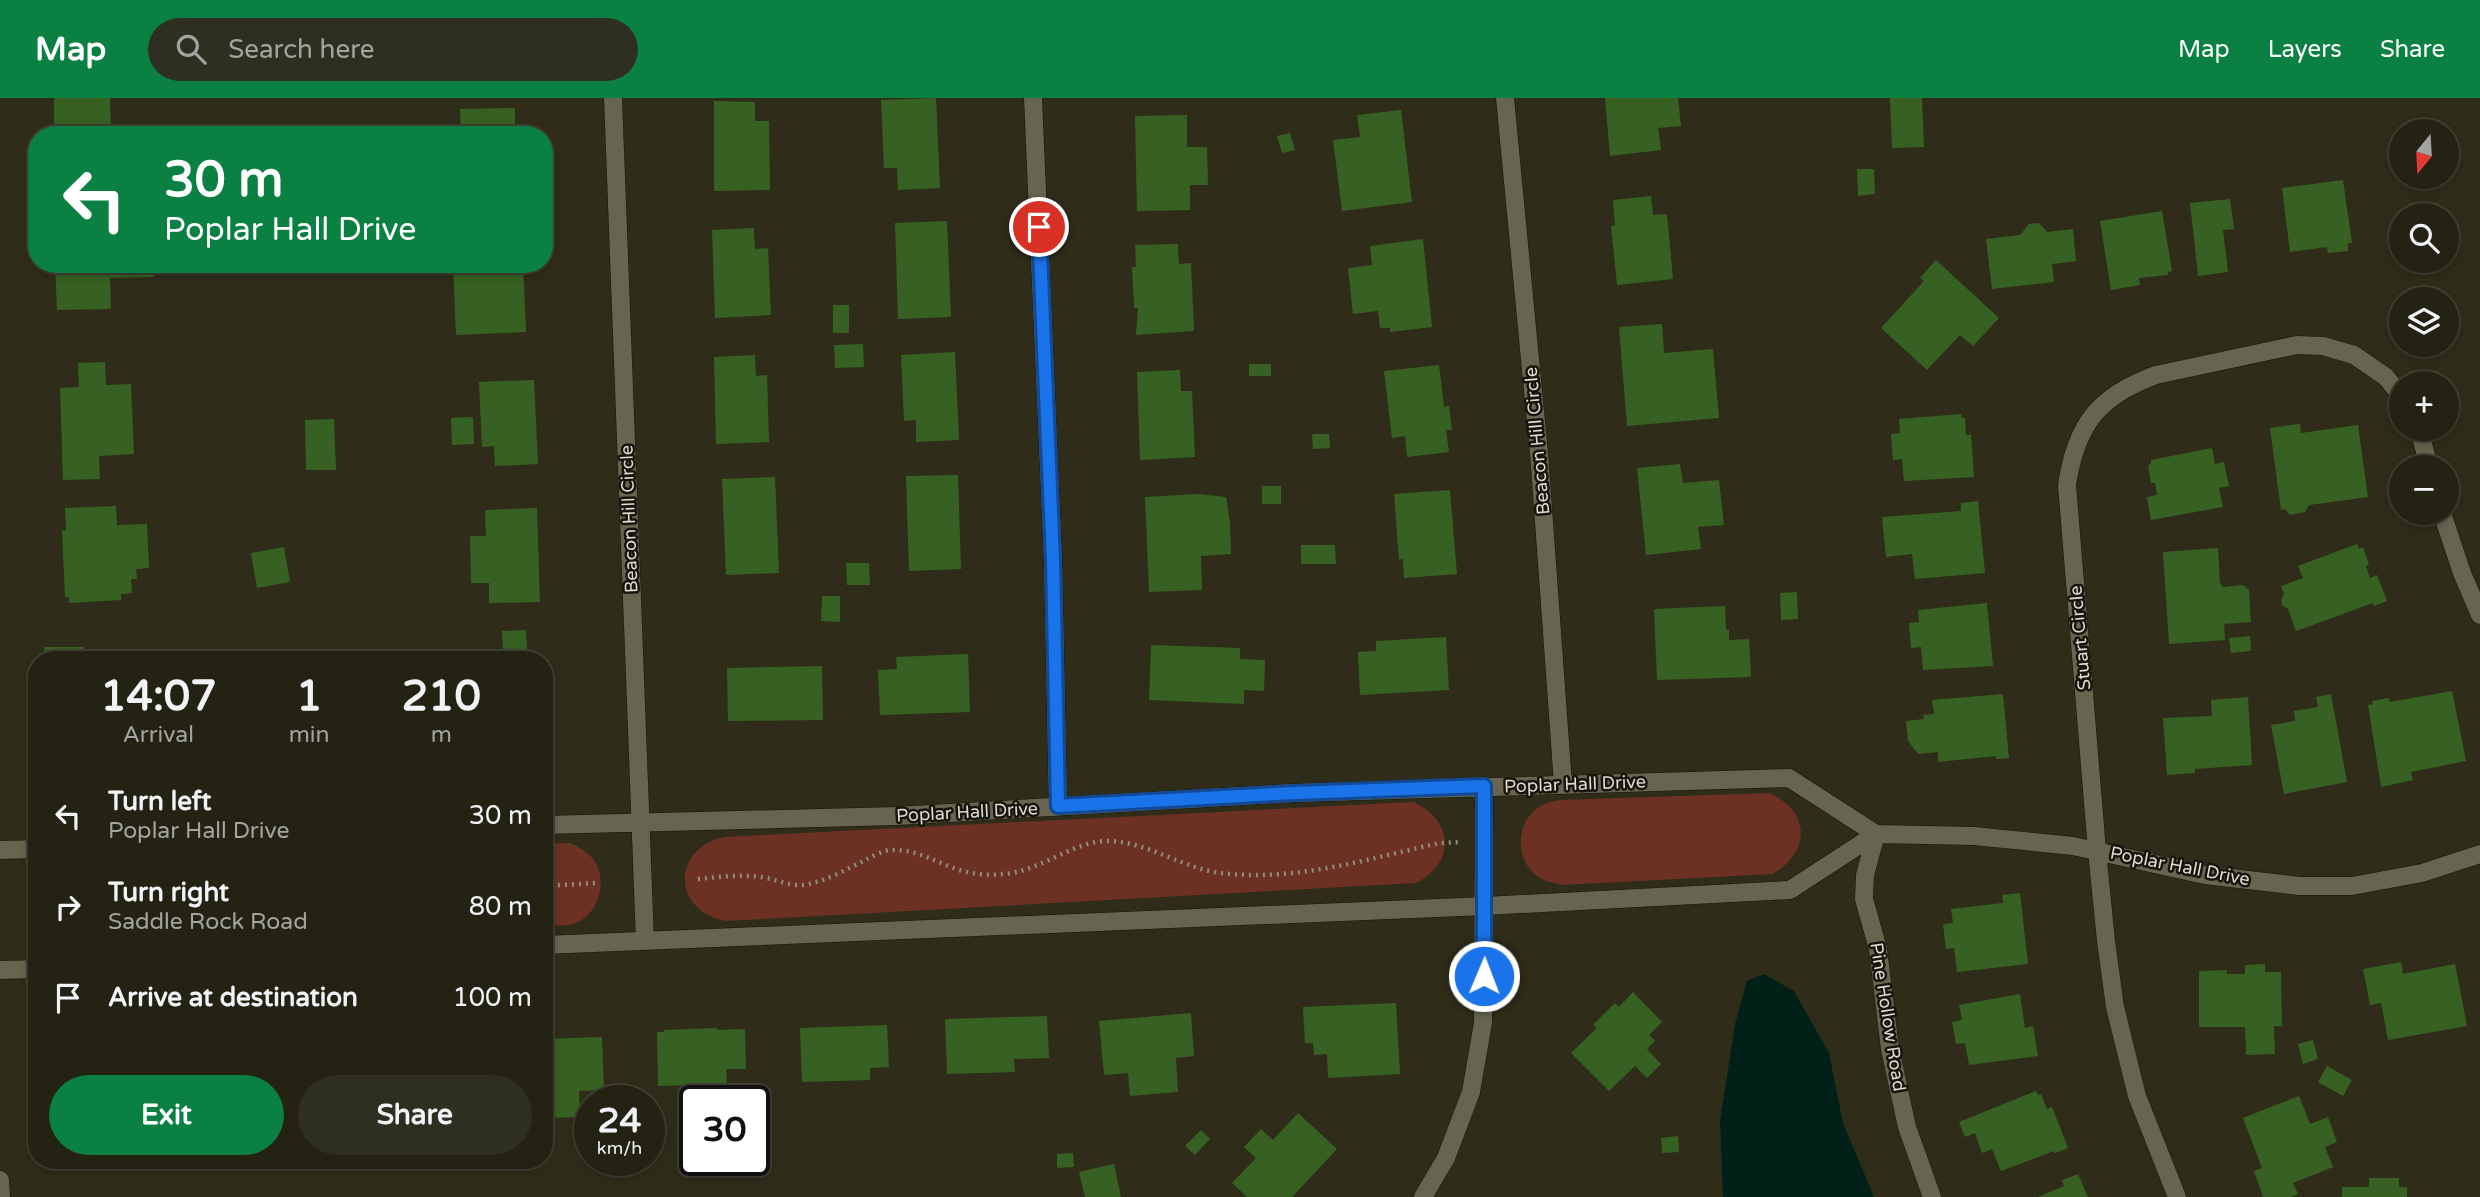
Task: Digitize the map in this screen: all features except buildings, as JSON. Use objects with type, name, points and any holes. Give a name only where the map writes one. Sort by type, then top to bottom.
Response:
[{"type":"street","name":"Beacon Hill Circle","points":[[613,98],[645,941]]},
{"type":"street","points":[[1033,98],[1053,560],[1058,806]]},
{"type":"street","name":"Beacon Hill Circle","points":[[1505,98],[1539,453],[1563,784]]},
{"type":"street","name":"Stuart Circle","points":[[2177,1197],[2137,1096],[2115,1007],[2097,851],[2067,485],[2072,454],[2085,425],[2111,397],[2138,381],[2155,375],[2297,345],[2323,346],[2354,355],[2389,381]]},
{"type":"street","points":[[2446,525],[2480,615]]},
{"type":"street","name":"Poplar Hall Drive","points":[[553,825],[896,816],[1294,793],[1789,778],[1876,835],[1974,836],[2097,851],[2205,875],[2300,886],[2352,886],[2422,873],[2480,854]]},
{"type":"street","points":[[1423,1197],[1446,1158],[1471,1092],[1483,1023],[1484,786]]},
{"type":"street","points":[[553,945],[1485,906],[1790,890],[1876,835]]},
{"type":"street","name":"Pine Hollow Road","points":[[1876,835],[1865,875],[1864,899],[1878,949],[1890,1049],[1907,1128],[1932,1197]]},
{"type":"street","points":[[0,850],[28,849]]},
{"type":"street","points":[[0,970],[28,968]]},
{"type":"street","points":[[0,1180],[1,1197]]},
{"type":"path","points":[[698,879],[733,875],[763,877],[801,885],[816,882],[887,850],[908,850],[958,869],[981,874],[1005,874],[1040,865],[1080,847],[1108,841],[1151,850],[1219,873],[1270,875],[1321,870],[1440,843],[1484,840]]},
{"type":"path","points":[[553,886],[596,884]]},
{"type":"shaded area","points":[[1769,793],[1793,810],[1801,832],[1794,855],[1772,874],[1562,885],[1536,875],[1529,869],[1522,852],[1521,834],[1528,818],[1540,807],[1559,800]]},
{"type":"shaded area","points":[[1413,802],[1436,819],[1443,830],[1445,842],[1438,864],[1429,875],[1416,883],[726,921],[708,915],[695,905],[685,880],[687,866],[694,854],[707,844],[724,837]]},
{"type":"shaded area","points":[[570,843],[582,849],[598,867],[601,887],[595,905],[582,920],[570,925],[553,926],[553,844]]},
{"type":"shaded area","points":[[1764,974],[1794,991],[1829,1053],[1843,1123],[1874,1197],[1723,1197],[1720,1121],[1735,1024],[1747,981]]},
{"type":"route","points":[[1039,227],[1053,560],[1058,806],[1484,786],[1484,976]]}]
